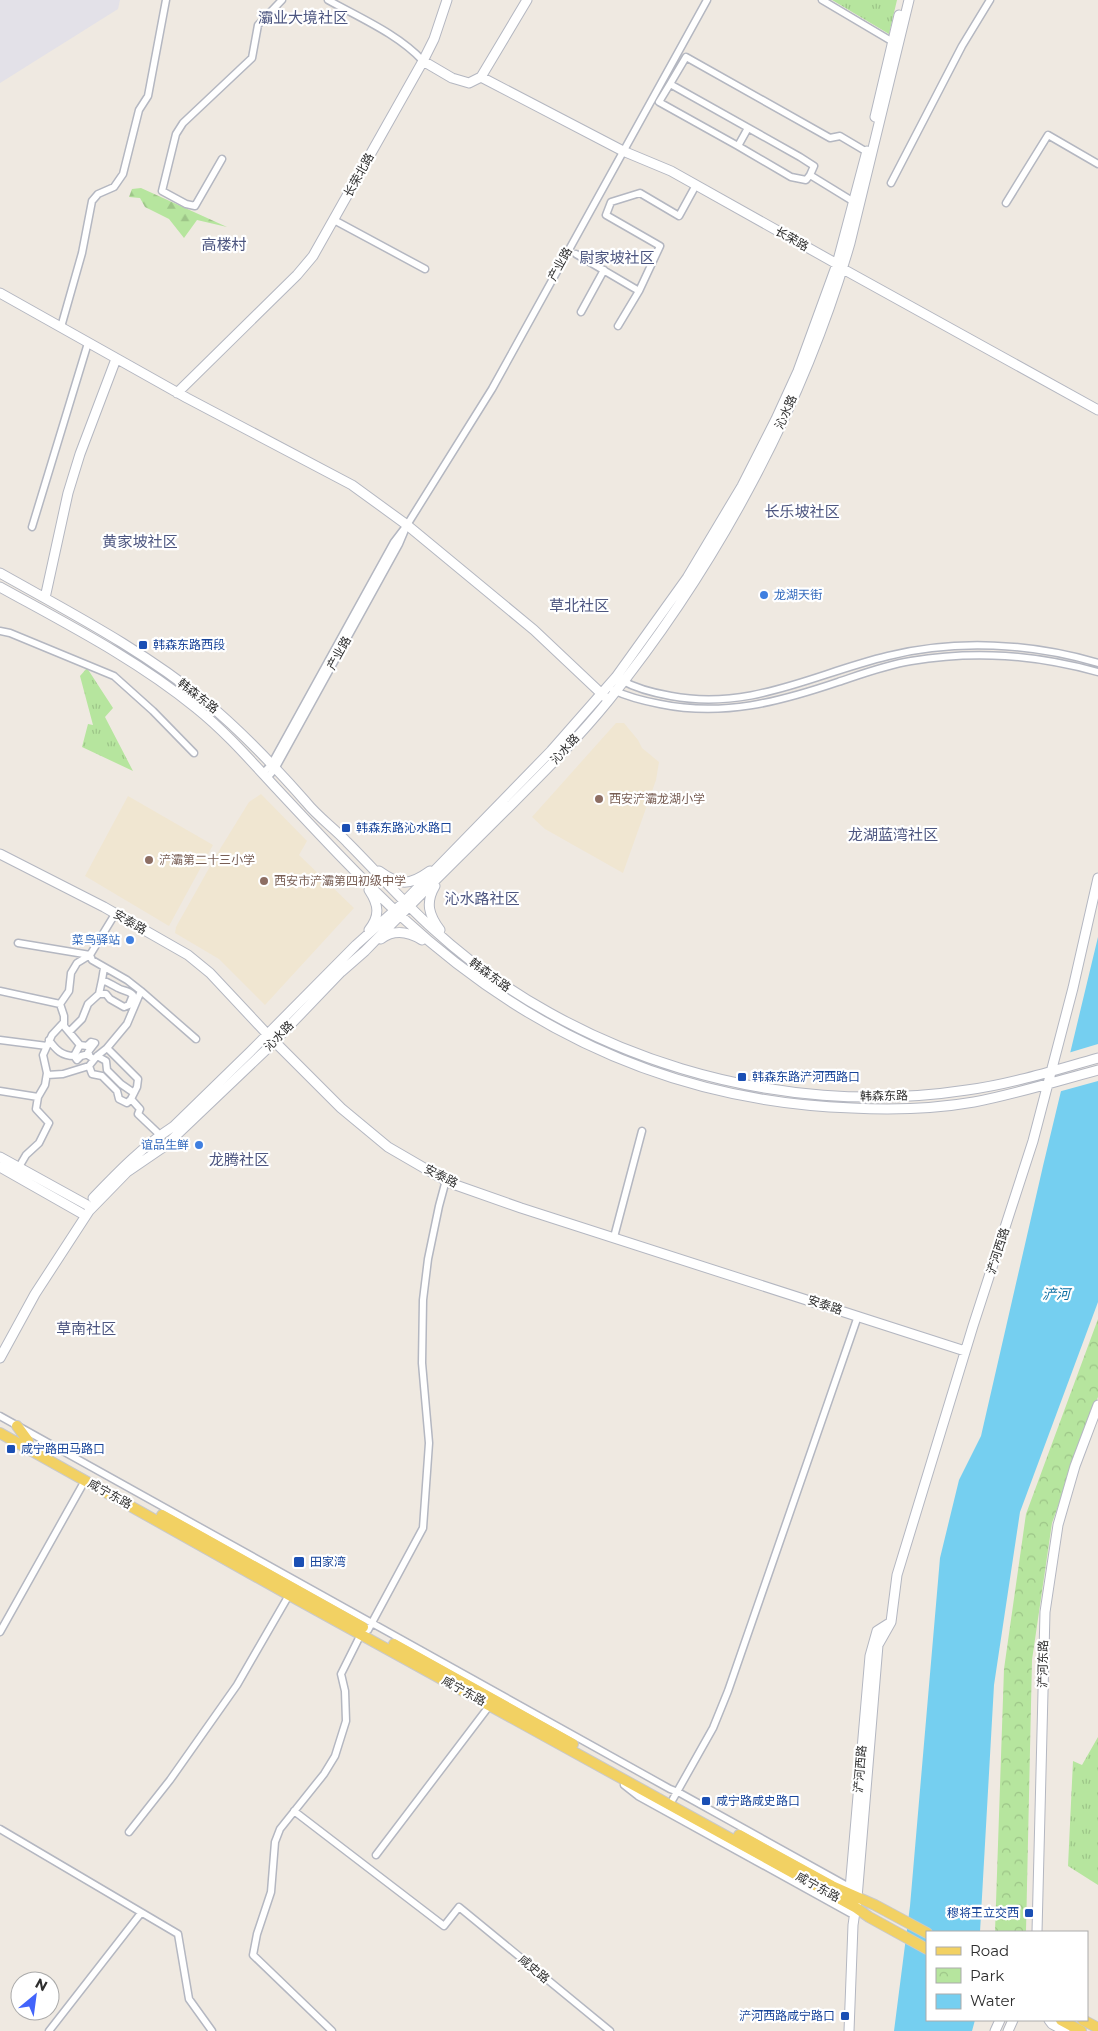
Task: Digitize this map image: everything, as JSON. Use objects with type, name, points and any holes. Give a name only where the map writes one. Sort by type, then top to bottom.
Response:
[{"type":"main road","name":"长荣北路","points":[[177,393],[297,275],[313,256],[423,61],[434,39],[447,0]]},
{"type":"main road","points":[[423,61],[452,78],[469,83],[481,77],[527,0]]},
{"type":"main road","name":"沁水路","points":[[840,266],[903,0]]},
{"type":"main road","name":"沁水路","points":[[406,904],[448,868],[558,757],[682,601],[753,479],[801,379],[840,266],[866,184],[909,0]]},
{"type":"main road","name":"长荣路","points":[[481,77],[623,151],[671,171],[1098,410]]},
{"type":"main road","points":[[0,292],[177,393],[352,485],[407,525],[534,630],[605,697]]},
{"type":"main road","points":[[45,598],[68,492],[80,454],[116,359]]},
{"type":"main road","name":"韩森东路","points":[[0,573],[98,628],[183,684],[230,723],[406,904],[481,970],[513,992],[610,1044],[677,1068],[720,1079],[777,1090],[824,1096],[882,1097],[965,1091],[1052,1072],[1098,1058]]},
{"type":"main road","name":"韩森东路","points":[[0,587],[116,652],[171,688],[199,710],[397,913],[443,953],[499,995],[563,1034],[633,1065],[684,1082],[730,1094],[778,1103],[874,1109],[972,1102],[1098,1070]]},
{"type":"main road","name":"沁水路","points":[[0,1346],[31,1290],[84,1209],[123,1166],[160,1135],[174,1126],[365,951],[448,857],[605,697]]},
{"type":"main road","name":"安泰路","points":[[0,854],[115,914],[188,955],[210,973],[341,1108],[388,1147],[446,1180],[522,1208],[965,1350]]},
{"type":"main road","points":[[369,864],[390,878],[404,883],[421,877],[448,857]]},
{"type":"main road","points":[[448,868],[432,890],[428,902],[433,920],[455,948]]},
{"type":"main road","points":[[354,870],[378,906],[374,922],[361,942]]},
{"type":"main road","name":"浐河西路","points":[[849,2031],[853,1925],[852,1900],[878,1645],[892,1622],[897,1575],[965,1350],[1033,1141],[1052,1072],[1098,878]]},
{"type":"main road","name":"沁水路","points":[[0,1358],[35,1294],[89,1211],[127,1172],[165,1146],[271,1038],[361,942],[397,913]]},
{"type":"main road","points":[[365,951],[387,935],[403,932],[416,936],[443,953]]},
{"type":"main road","points":[[0,1157],[17,1171],[84,1209]]},
{"type":"main road","points":[[0,1167],[17,1171]]},
{"type":"main road","name":"浐河东路","points":[[1037,1931],[1045,1612],[1058,1525],[1075,1466],[1098,1405]]},
{"type":"main road","name":"咸宁东路","points":[[0,1426],[365,1631],[675,1795],[832,1886],[852,1900],[869,1917],[926,1948]]},
{"type":"main road","points":[[17,1426],[28,1441]]},
{"type":"main road","name":"咸宁东路","points":[[0,1432],[288,1596],[365,1631],[488,1707],[852,1900],[875,1905],[926,1932]]},
{"type":"main road","points":[[1050,2021],[1065,2031]]},
{"type":"main road","points":[[1063,2021],[1081,2031]]},
{"type":"main road","points":[[1086,2021],[1098,2028]]},
{"type":"street","points":[[60,327],[82,253],[92,201],[98,194],[114,187],[123,174],[140,110],[148,96],[166,0]]},
{"type":"street","points":[[222,159],[196,206],[186,204],[162,191],[176,134],[183,122],[252,58],[258,25],[282,0]]},
{"type":"street","points":[[328,0],[397,39],[414,51],[423,61]]},
{"type":"street","name":"产业路","points":[[265,776],[273,767],[394,542],[407,525],[492,389],[707,0]]},
{"type":"street","points":[[822,0],[893,42]]},
{"type":"street","points":[[891,183],[962,46],[990,0]]},
{"type":"street","points":[[670,84],[814,166],[806,180],[792,177],[660,102],[670,84],[686,58],[830,138],[840,136],[867,152]]},
{"type":"street","points":[[738,146],[748,128]]},
{"type":"street","points":[[1006,202],[1048,135],[1098,164]]},
{"type":"street","points":[[810,176],[854,202]]},
{"type":"street","points":[[618,326],[639,291],[660,246],[606,215],[611,202],[640,193],[679,216],[696,185]]},
{"type":"street","points":[[334,220],[425,269]]},
{"type":"street","points":[[576,254],[639,291]]},
{"type":"street","points":[[581,312],[604,270]]},
{"type":"street","points":[[32,527],[88,343]]},
{"type":"street","points":[[0,631],[10,633],[114,676],[153,711],[194,753]]},
{"type":"street","points":[[619,679],[653,693],[704,701],[758,695],[889,656],[951,647],[1026,648],[1074,656],[1098,663]]},
{"type":"street","points":[[612,688],[642,700],[678,708],[717,709],[768,703],[883,667],[936,657],[968,655],[1025,657],[1059,662],[1098,672]]},
{"type":"street","points":[[107,1048],[138,1079],[138,1087],[127,1103],[119,1099],[117,1091],[104,1073],[106,1061],[88,1052],[95,1043],[91,1042],[87,1046],[80,1045],[64,1026],[60,1004],[69,991],[71,972],[77,962],[90,955],[115,914]]},
{"type":"street","points":[[18,943],[90,955]]},
{"type":"street","points":[[90,955],[92,960],[104,968],[128,980],[196,1040]]},
{"type":"street","points":[[69,1032],[82,1019],[88,1004],[99,994],[104,968]]},
{"type":"street","points":[[99,994],[106,994],[110,999],[124,1007],[129,1005],[134,994],[102,980]]},
{"type":"street","points":[[0,991],[60,1004]]},
{"type":"street","points":[[0,1040],[48,1043],[65,1056],[74,1056],[77,1060],[81,1056],[93,1056],[107,1048],[128,1024],[141,991]]},
{"type":"street","points":[[17,1171],[26,1155],[39,1143],[49,1123],[36,1109],[38,1097],[45,1085],[47,1075],[42,1055],[48,1043],[64,1022]]},
{"type":"street","points":[[74,1056],[80,1045]]},
{"type":"street","points":[[93,1056],[89,1066],[92,1074],[104,1073],[121,1084],[133,1096],[140,1109],[138,1114],[160,1135]]},
{"type":"street","points":[[47,1075],[63,1074],[89,1066]]},
{"type":"street","points":[[0,1091],[38,1097]]},
{"type":"street","points":[[614,1237],[642,1131]]},
{"type":"street","points":[[332,2031],[253,1955],[257,1934],[271,1892],[275,1842],[280,1829],[324,1774],[335,1756],[346,1721],[345,1691],[342,1674],[423,1528],[429,1443],[422,1362],[423,1300],[430,1250],[446,1180]]},
{"type":"street","points":[[675,1795],[713,1728],[724,1700],[858,1316]]},
{"type":"street","points":[[0,1416],[365,1631]]},
{"type":"street","points":[[0,1438],[288,1596],[237,1685],[170,1780],[129,1832]]},
{"type":"street","points":[[0,1632],[83,1484]]},
{"type":"street","points":[[376,1855],[488,1707]]},
{"type":"street","name":"咸史路","points":[[294,1811],[444,1926],[459,1907],[610,2031]]},
{"type":"street","points":[[0,1829],[178,1934],[180,1957],[189,1999],[212,2031]]},
{"type":"street","points":[[49,2031],[141,1913]]},
{"type":"shaded area","points":[[0,0],[120,0],[118,9],[0,83]]},
{"type":"shaded area","name":"西安浐灞龙湖小学","points":[[616,723],[624,723],[642,748],[659,762],[656,780],[623,873],[545,829],[532,817]]},
{"type":"shaded area","name":"西安市浐灞第四初级中学","points":[[261,794],[307,841],[299,855],[354,908],[265,1005],[219,959],[175,933],[176,927],[217,854],[249,802]]},
{"type":"shaded area","name":"浐灞第二十三小学","points":[[128,796],[213,845],[169,926],[85,876]]},
{"type":"green space","points":[[832,0],[897,0],[889,34]]},
{"type":"green space","points":[[141,188],[227,227],[197,220],[184,238],[169,219],[145,207],[140,198],[129,197],[132,189]]},
{"type":"green space","points":[[87,668],[113,708],[105,717],[133,771],[82,747],[88,724],[93,725],[80,676]]},
{"type":"green space","points":[[1098,1319],[1098,1397],[1052,1523],[1032,1660],[1026,1931],[995,1931],[1004,1669],[1026,1514]]},
{"type":"green space","points":[[1098,1737],[1098,1885],[1068,1866],[1073,1761],[1082,1765]]},
{"type":"water","name":"浐河","points":[[1098,937],[1098,1302],[1020,1512],[994,1685],[980,1931],[926,1931],[926,2021],[975,2021],[972,2031],[894,2031],[910,1906],[940,1558],[959,1480],[981,1436]]},
{"type":"pier","points":[[1098,1044],[1098,1081],[1058,1092],[1068,1053]]},
{"type":"place","name":"龙湖天街","points":[[764,595]]},
{"type":"place","name":"韩森东路西段","points":[[143,645]]},
{"type":"place","name":"西安浐灞龙湖小学","points":[[599,799]]},
{"type":"place","name":"韩森东路沁水路口","points":[[346,828]]},
{"type":"place","name":"浐灞第二十三小学","points":[[149,860]]},
{"type":"place","name":"西安市浐灞第四初级中学","points":[[264,881]]},
{"type":"place","name":"菜鸟驿站","points":[[130,940]]},
{"type":"place","name":"韩森东路浐河西路口","points":[[742,1077]]},
{"type":"place","name":"谊品生鲜","points":[[199,1145]]},
{"type":"place","name":"咸宁路田马路口","points":[[11,1449]]},
{"type":"place","name":"田家湾","points":[[299,1562]]},
{"type":"place","name":"咸宁路咸史路口","points":[[706,1801]]},
{"type":"place","name":"穆将王立交西","points":[[1029,1913]]},
{"type":"place","name":"浐河西路咸宁路口","points":[[845,2016]]},
{"type":"district","name":"灞业大境社区","points":[[303,18]]},
{"type":"district","name":"高楼村","points":[[224,245]]},
{"type":"district","name":"尉家坡社区","points":[[617,258]]},
{"type":"district","name":"长乐坡社区","points":[[802,512]]},
{"type":"district","name":"黄家坡社区","points":[[140,542]]},
{"type":"district","name":"草北社区","points":[[579,606]]},
{"type":"district","name":"龙湖蓝湾社区","points":[[893,835]]},
{"type":"district","name":"沁水路社区","points":[[482,899]]},
{"type":"district","name":"龙腾社区","points":[[239,1160]]},
{"type":"district","name":"草南社区","points":[[86,1329]]}]
